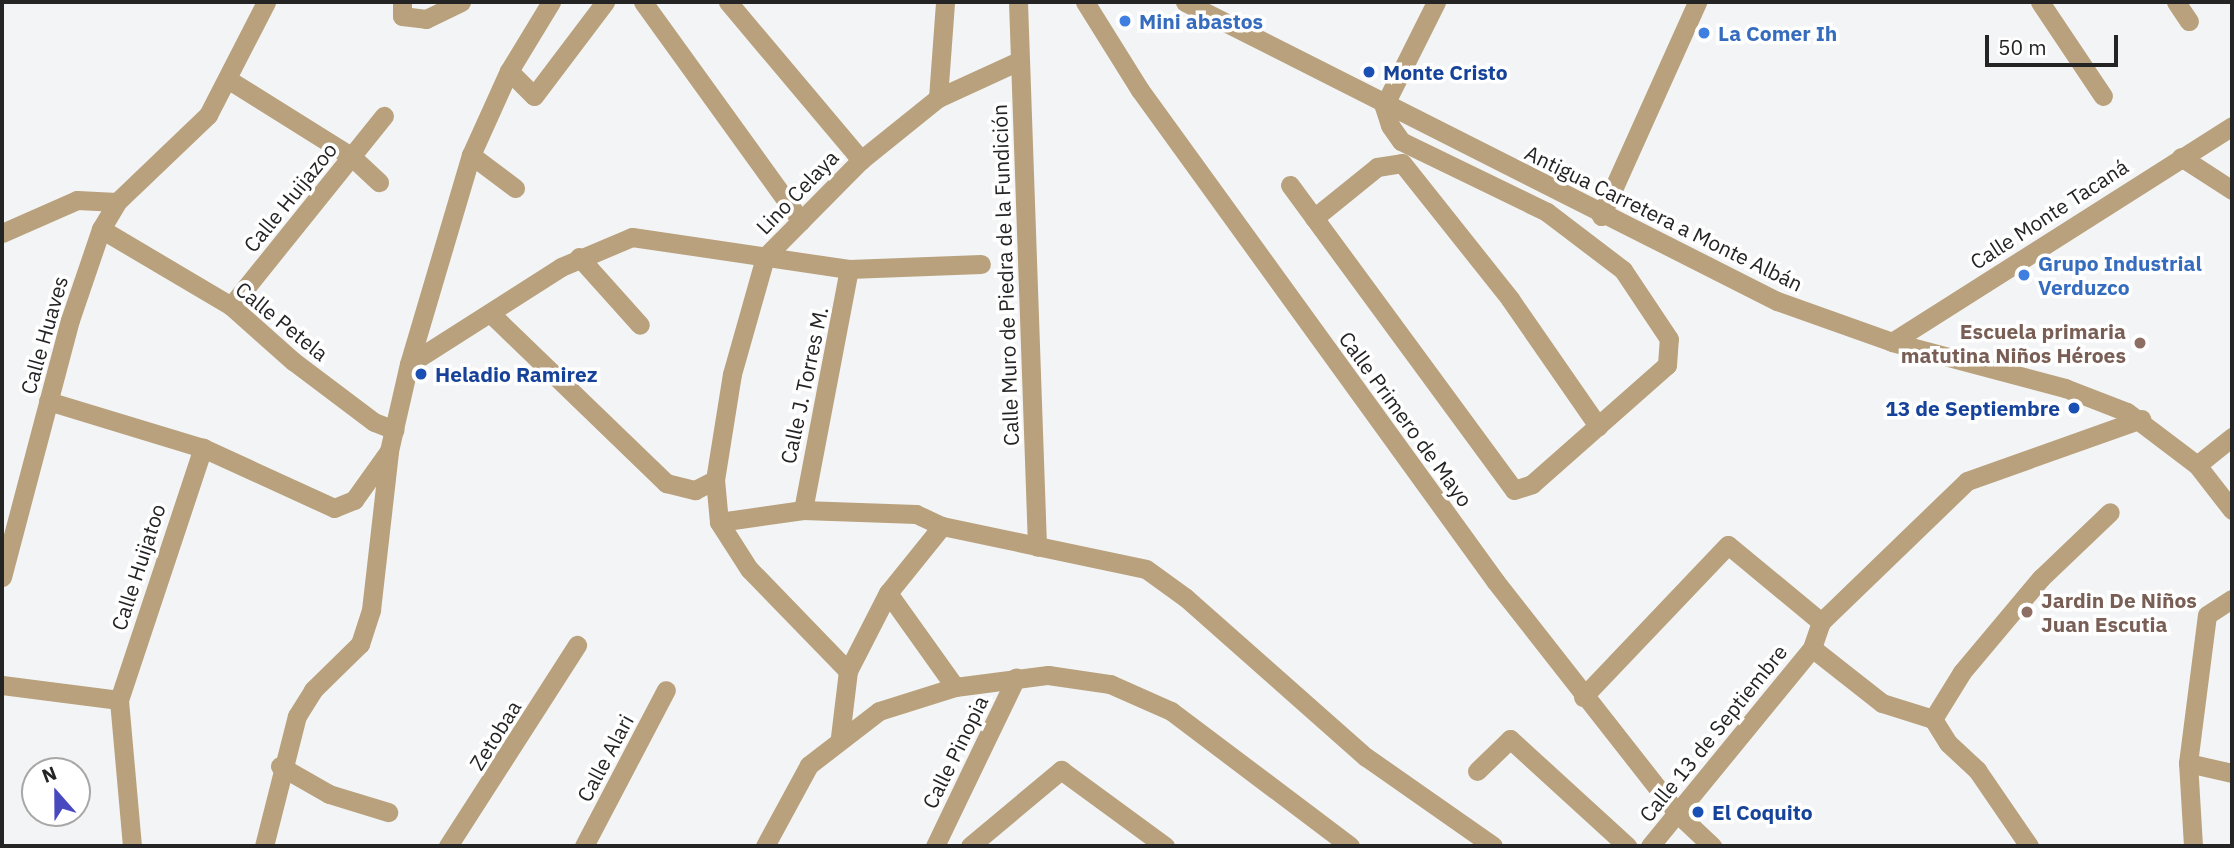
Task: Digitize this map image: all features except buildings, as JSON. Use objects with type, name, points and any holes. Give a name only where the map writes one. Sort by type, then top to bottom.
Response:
[{"type":"street","name":"Calle Huaves","points":[[2,577],[48,401],[102,229],[117,202],[192,136],[229,80],[265,2]]},
{"type":"street","points":[[402,9],[426,19],[461,2]]},
{"type":"street","points":[[264,846],[280,766],[297,716],[313,690],[360,644],[379,565],[389,451],[409,364],[471,155],[509,71],[551,2]]},
{"type":"street","points":[[509,71],[534,96],[606,2]]},
{"type":"street","points":[[643,2],[801,221]]},
{"type":"street","points":[[728,2],[861,160]]},
{"type":"street","points":[[938,98],[945,2]]},
{"type":"street","name":"Calle Muro de Piedra de la Fundición","points":[[1018,2],[1037,547]]},
{"type":"street","name":"Calle Primero de Mayo","points":[[1086,2],[1140,90],[1583,697],[1678,814],[1712,846]]},
{"type":"street","name":"Antigua Carretera a Monte Albán","points":[[1185,2],[1601,216],[1777,301],[1892,342],[2065,388],[2141,419],[2197,464],[2232,510]]},
{"type":"street","points":[[1290,185],[1514,490],[1532,484],[1667,365],[1669,339],[1656,314],[1623,270],[1546,212],[1401,141],[1384,106],[1436,2]]},
{"type":"street","points":[[2040,2],[2103,96]]},
{"type":"street","points":[[2176,2],[2189,21]]},
{"type":"street","points":[[1601,216],[1689,4]]},
{"type":"street","name":"Lino Celaya","points":[[719,522],[715,480],[723,410],[765,257],[861,160],[938,98],[1019,61]]},
{"type":"street","points":[[229,80],[352,158],[379,182]]},
{"type":"street","name":"Calle Huijazoo","points":[[231,306],[384,116]]},
{"type":"street","name":"Calle Monte Tacaná","points":[[1892,342],[2232,126]]},
{"type":"street","points":[[471,155],[515,188]]},
{"type":"street","points":[[2180,157],[2232,190]]},
{"type":"street","points":[[1314,218],[1377,167],[1391,162],[1408,168],[1598,426]]},
{"type":"street","points":[[2,233],[77,200],[117,202]]},
{"type":"street","name":"Calle Petela","points":[[102,229],[231,306],[293,361],[374,422],[395,430]]},
{"type":"street","points":[[409,364],[579,257],[632,237],[849,269],[981,264]]},
{"type":"street","points":[[579,257],[640,325]]},
{"type":"street","name":"Calle J. Torres M.","points":[[803,510],[849,269]]},
{"type":"street","points":[[490,313],[666,483],[695,490],[715,480]]},
{"type":"street","points":[[48,401],[203,448],[343,508],[389,451]]},
{"type":"street","points":[[1583,697],[1728,545],[1821,622],[1967,481],[2141,419]]},
{"type":"street","points":[[2197,464],[2232,437]]},
{"type":"street","name":"Calle Huijatoo","points":[[132,846],[119,701],[203,448]]},
{"type":"street","points":[[848,671],[749,569],[719,522],[803,510],[916,514],[943,526],[1146,569],[1186,597],[1366,757],[1493,846]]},
{"type":"street","points":[[1933,719],[1962,672],[2041,578],[2110,512]]},
{"type":"street","points":[[840,737],[848,671],[888,593],[943,526]]},
{"type":"street","points":[[888,593],[955,687]]},
{"type":"street","points":[[2193,846],[2188,763],[2207,615],[2232,599]]},
{"type":"street","name":"Calle 13 de Septiembre","points":[[1650,846],[1812,648],[1821,622]]},
{"type":"street","name":"Zetobaa","points":[[448,846],[577,645]]},
{"type":"street","points":[[1812,648],[1882,703],[1933,719],[1948,743],[1977,770],[2029,846]]},
{"type":"street","points":[[765,846],[809,765],[840,737],[879,711],[955,687],[1016,678],[1075,676],[1110,684],[1171,711],[1350,846]]},
{"type":"street","name":"Calle Pinopia","points":[[938,845],[1016,678]]},
{"type":"street","points":[[2,685],[119,701]]},
{"type":"street","name":"Calle Alari","points":[[584,846],[666,690]]},
{"type":"street","points":[[1477,771],[1510,739],[1627,846]]},
{"type":"street","points":[[2188,763],[2232,774]]},
{"type":"street","points":[[280,766],[329,794],[388,812]]},
{"type":"street","points":[[970,846],[1061,771],[1165,846]]},
{"type":"place","name":"Mini abastos","points":[[1125,21]]},
{"type":"place","name":"La Comer Ih","points":[[1704,33]]},
{"type":"place","name":"Monte Cristo","points":[[1369,72]]},
{"type":"place","name":"Grupo Industrial Verduzco","points":[[2024,275]]},
{"type":"place","name":"Escuela primaria matutina Niños Héroes","points":[[2140,343]]},
{"type":"place","name":"Heladio Ramirez","points":[[421,374]]},
{"type":"place","name":"13 de Septiembre","points":[[2074,408]]},
{"type":"place","name":"Jardin De Niños Juan Escutia","points":[[2027,612]]},
{"type":"place","name":"El Coquito","points":[[1698,812]]}]
